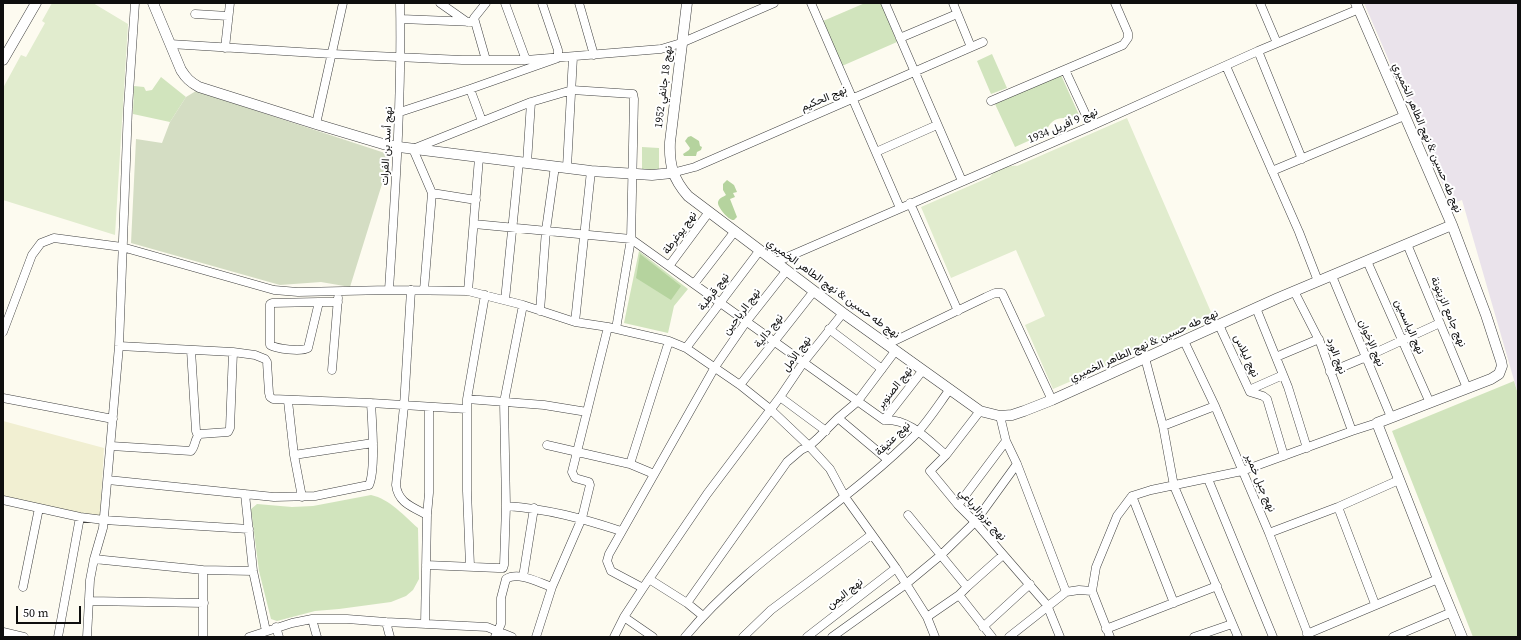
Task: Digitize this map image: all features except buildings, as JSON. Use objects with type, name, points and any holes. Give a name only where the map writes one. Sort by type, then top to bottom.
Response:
[{"type":"street","points":[[3,60],[36,3]]},
{"type":"street","points":[[87,637],[90,580],[94,559],[101,539],[104,520],[119,346],[128,100],[135,3]]},
{"type":"street","points":[[153,3],[181,70],[191,83],[316,124],[398,147],[591,171],[652,175],[672,173]]},
{"type":"street","points":[[225,48],[230,3]]},
{"type":"street","points":[[316,124],[332,54],[341,3]]},
{"type":"street","name":"نهج أسد بن الفرات","points":[[388,290],[400,112],[400,3]]},
{"type":"street","points":[[440,3],[471,22],[486,60]]},
{"type":"street","points":[[471,22],[486,3]]},
{"type":"street","points":[[505,3],[526,60]]},
{"type":"street","points":[[542,3],[558,50],[558,58]]},
{"type":"street","points":[[580,3],[594,55]]},
{"type":"street","name":"نهج 18 جانفي 1952","points":[[672,173],[669,156],[670,142],[687,3]]},
{"type":"street","points":[[170,44],[332,54],[486,60],[526,60],[573,57],[661,49],[681,43],[774,3]]},
{"type":"street","points":[[811,3],[900,208]]},
{"type":"street","points":[[885,3],[962,181]]},
{"type":"street","points":[[953,3],[971,47]]},
{"type":"street","points":[[991,101],[1119,47],[1126,42],[1128,33],[1127,29],[1115,3]]},
{"type":"street","points":[[1260,3],[1277,43]]},
{"type":"street","name":"نهج 9 أفريل 1934","points":[[776,262],[1091,126],[1357,6]]},
{"type":"street","name":"نهج طه حسين & نهج الطاهر الخميري","points":[[672,173],[680,187],[688,196],[814,291],[980,411],[1000,416],[1012,415],[1052,400],[1294,291],[1452,225],[1357,6]]},
{"type":"street","points":[[195,14],[228,16]]},
{"type":"street","points":[[900,38],[957,14]]},
{"type":"street","points":[[400,19],[471,22]]},
{"type":"street","name":"نهج الحكيم","points":[[672,173],[695,167],[983,42]]},
{"type":"street","points":[[1258,51],[1302,159]]},
{"type":"street","points":[[567,167],[573,57]]},
{"type":"street","points":[[400,112],[558,58]]},
{"type":"street","points":[[1226,66],[1299,232],[1318,281]]},
{"type":"street","points":[[1065,70],[1091,126]]},
{"type":"street","points":[[470,89],[482,121]]},
{"type":"street","points":[[413,149],[531,102],[572,90],[633,94],[631,239],[612,328],[587,412],[572,472],[575,478],[589,482],[590,485],[582,518],[552,587],[536,637]]},
{"type":"street","points":[[505,300],[512,227],[531,102]]},
{"type":"street","points":[[1272,171],[1404,116]]},
{"type":"street","points":[[876,152],[937,125]]},
{"type":"street","points":[[413,149],[432,193],[424,290]]},
{"type":"street","points":[[468,291],[479,158]]},
{"type":"street","points":[[540,311],[546,230],[555,166]]},
{"type":"street","points":[[575,322],[591,171]]},
{"type":"street","points":[[432,193],[476,200]]},
{"type":"street","points":[[910,203],[958,311]]},
{"type":"street","name":"نهج يوغرطة","points":[[669,266],[709,212]]},
{"type":"street","points":[[474,224],[631,239],[857,402],[884,420],[902,422],[918,432],[946,455]]},
{"type":"street","points":[[1217,586],[1174,603],[1108,633],[1092,591],[1096,567],[1118,516],[1132,496],[1151,490],[1242,471],[1392,418],[1496,377],[1499,374],[1502,366],[1486,315],[1452,225]]},
{"type":"street","points":[[694,284],[735,231]]},
{"type":"street","points":[[3,332],[32,254],[41,243],[54,238],[122,247],[274,290],[298,292],[388,290],[468,291],[505,300],[575,322],[612,328],[669,341],[686,348],[740,385],[770,409],[809,446],[830,469],[845,497],[896,568],[927,617],[935,637]]},
{"type":"street","name":"نهج جامع الزيتونة","points":[[1407,244],[1467,388]]},
{"type":"street","name":"نهج قرطبة","points":[[686,348],[760,250]]},
{"type":"street","name":"نهج الياسمين","points":[[1367,261],[1430,403]]},
{"type":"street","name":"نهج الرياحين","points":[[643,588],[611,570],[607,561],[609,554],[715,367],[746,322],[787,270]]},
{"type":"street","name":"نهج الإخوان","points":[[1332,276],[1392,418]]},
{"type":"street","points":[[410,290],[404,406],[396,485],[397,492],[404,503],[427,515]]},
{"type":"street","points":[[332,370],[338,291]]},
{"type":"street","name":"نهج دالية","points":[[740,385],[814,291]]},
{"type":"street","name":"نهج الورد","points":[[1294,291],[1319,339],[1352,431]]},
{"type":"street","points":[[687,604],[772,481],[796,454],[809,446],[826,432],[838,418],[857,402],[882,369],[892,347],[958,311],[1000,292],[1004,294],[1052,400]]},
{"type":"street","points":[[470,566],[467,491],[467,409],[484,295]]},
{"type":"street","points":[[319,302],[308,348],[300,350],[275,348],[270,345],[270,304],[319,302],[338,302]]},
{"type":"street","points":[[503,568],[505,562],[506,506],[504,402],[523,306]]},
{"type":"street","points":[[1256,308],[1283,375],[1307,448]]},
{"type":"street","name":"نهج الأمل","points":[[614,637],[624,617],[707,494],[780,397],[803,363],[829,329],[844,313]]},
{"type":"street","points":[[1330,372],[1440,323]]},
{"type":"street","name":"نهج ليلاس","points":[[1219,325],[1250,392],[1263,396],[1267,400],[1284,456]]},
{"type":"street","points":[[829,329],[882,369]]},
{"type":"street","points":[[1276,358],[1319,339]]},
{"type":"street","points":[[630,464],[669,341]]},
{"type":"street","name":"نهج جبل خمير","points":[[1184,341],[1215,406],[1269,533],[1308,635]]},
{"type":"street","points":[[119,346],[233,352],[255,355],[265,359],[267,362],[270,397],[273,400],[371,403],[429,408],[467,409]]},
{"type":"street","points":[[191,350],[196,431],[198,436]]},
{"type":"street","points":[[111,446],[191,451],[198,436],[204,433],[224,433],[229,431],[233,352]]},
{"type":"street","points":[[1145,358],[1163,426],[1174,486],[1238,637]]},
{"type":"street","name":"نهج الصنوبر","points":[[884,420],[923,370]]},
{"type":"street","points":[[1249,390],[1283,375]]},
{"type":"street","name":"نهج عتيقة","points":[[686,637],[703,616],[766,559],[845,497],[918,432],[950,389]]},
{"type":"street","points":[[780,397],[826,432]]},
{"type":"street","points":[[3,398],[113,419]]},
{"type":"street","points":[[468,399],[544,405],[587,412]]},
{"type":"street","points":[[288,401],[294,455],[302,497]]},
{"type":"street","points":[[108,480],[274,497],[315,496],[369,485],[371,478],[373,442],[371,403]]},
{"type":"street","points":[[1163,426],[1215,406]]},
{"type":"street","points":[[425,624],[427,515],[429,493],[429,408]]},
{"type":"street","name":"نهج عزوزالرباعي","points":[[980,411],[946,455],[930,471],[958,505],[975,522],[1048,605],[1060,637]]},
{"type":"street","points":[[1000,416],[1006,441],[1017,464],[1066,592]]},
{"type":"street","points":[[838,418],[888,460]]},
{"type":"street","points":[[1377,423],[1462,637]]},
{"type":"street","points":[[958,505],[1006,441]]},
{"type":"street","points":[[294,455],[373,442]]},
{"type":"street","points":[[546,445],[630,464],[654,474]]},
{"type":"street","points":[[834,636],[906,584],[941,555],[975,522],[1017,464]]},
{"type":"street","points":[[1208,479],[1274,637]]},
{"type":"street","points":[[1269,533],[1338,507],[1399,480]]},
{"type":"street","points":[[245,494],[253,571],[266,631]]},
{"type":"street","points":[[1132,496],[1174,603]]},
{"type":"street","points":[[3,500],[80,517],[104,520],[249,529]]},
{"type":"street","points":[[506,506],[534,508],[582,518],[622,531]]},
{"type":"street","points":[[1338,507],[1375,604]]},
{"type":"street","points":[[23,587],[39,508]]},
{"type":"street","points":[[523,577],[534,508]]},
{"type":"street","points":[[908,515],[967,586]]},
{"type":"street","points":[[58,637],[80,517]]},
{"type":"street","points":[[743,637],[771,610],[871,535]]},
{"type":"street","points":[[927,617],[960,595],[967,586],[1003,555]]},
{"type":"street","points":[[94,559],[204,570],[253,571]]},
{"type":"street","points":[[426,565],[503,568],[511,577]]},
{"type":"street","name":"نهج اليمن","points":[[807,637],[896,568]]},
{"type":"street","points":[[203,637],[204,570]]},
{"type":"street","points":[[496,634],[501,624],[501,598],[506,580],[511,577],[523,577],[552,587]]},
{"type":"street","points":[[1308,635],[1375,604],[1438,579]]},
{"type":"street","points":[[649,580],[703,616]]},
{"type":"street","points":[[983,627],[1030,584]]},
{"type":"street","points":[[1009,637],[1066,592],[1079,590],[1092,591]]},
{"type":"street","points":[[960,595],[992,637]]},
{"type":"street","points":[[89,601],[204,603]]},
{"type":"street","points":[[1393,637],[1452,612]]},
{"type":"street","points":[[624,617],[653,637]]},
{"type":"street","points":[[249,637],[276,627],[312,619],[347,619],[487,627],[496,634],[512,637]]},
{"type":"street","points":[[312,619],[317,637]]},
{"type":"street","points":[[386,622],[390,637]]},
{"type":"street","points":[[1194,637],[1232,624]]},
{"type":"street","points":[[276,627],[279,637]]},
{"type":"street","points":[[3,632],[24,637]]},
{"type":"shaded area","points":[[1364,3],[1518,3],[1518,394],[1462,200],[1451,204]]},
{"type":"shaded area","points":[[3,421],[104,448],[100,517],[3,498]]},
{"type":"green space","points":[[52,3],[93,3],[128,24],[115,235],[3,200],[3,88],[21,55],[26,57],[45,23],[42,21]]},
{"type":"green space","points":[[865,3],[881,3],[897,42],[842,66],[823,21]]},
{"type":"green space","points":[[992,54],[1007,88],[991,94],[977,61]]},
{"type":"green space","points":[[1061,75],[1079,115],[1073,120],[1064,118],[1056,119],[1050,124],[1046,133],[1015,147],[995,104]]},
{"type":"green space","points":[[161,77],[186,97],[170,122],[133,114],[134,86],[144,87],[146,91],[152,90]]},
{"type":"green space","points":[[196,91],[391,155],[350,287],[321,282],[280,285],[131,243],[136,139],[162,143],[170,122],[186,97]]},
{"type":"green space","points":[[1127,118],[1214,319],[1053,389],[1025,325],[1045,316],[1016,250],[951,278],[921,207],[990,177],[1002,168],[1017,166]]},
{"type":"green space","points":[[691,136],[699,141],[700,146],[702,147],[701,150],[697,152],[696,156],[684,156],[683,154],[690,148],[685,141]]},
{"type":"green space","points":[[642,147],[659,148],[659,169],[642,171]]},
{"type":"green space","points":[[727,180],[734,185],[737,192],[733,193],[735,197],[730,199],[737,217],[734,220],[726,216],[718,204],[719,200],[726,195],[723,190],[723,184]]},
{"type":"green space","points":[[639,251],[688,289],[674,306],[668,333],[624,323]]},
{"type":"green space","points":[[640,254],[681,286],[671,300],[636,278]]},
{"type":"green space","points":[[1514,381],[1518,394],[1518,637],[1473,637],[1392,431]]},
{"type":"green space","points":[[371,495],[391,504],[418,528],[419,579],[413,590],[406,596],[391,602],[315,611],[277,621],[271,619],[259,571],[251,509],[257,504],[292,507],[313,506]]}]
